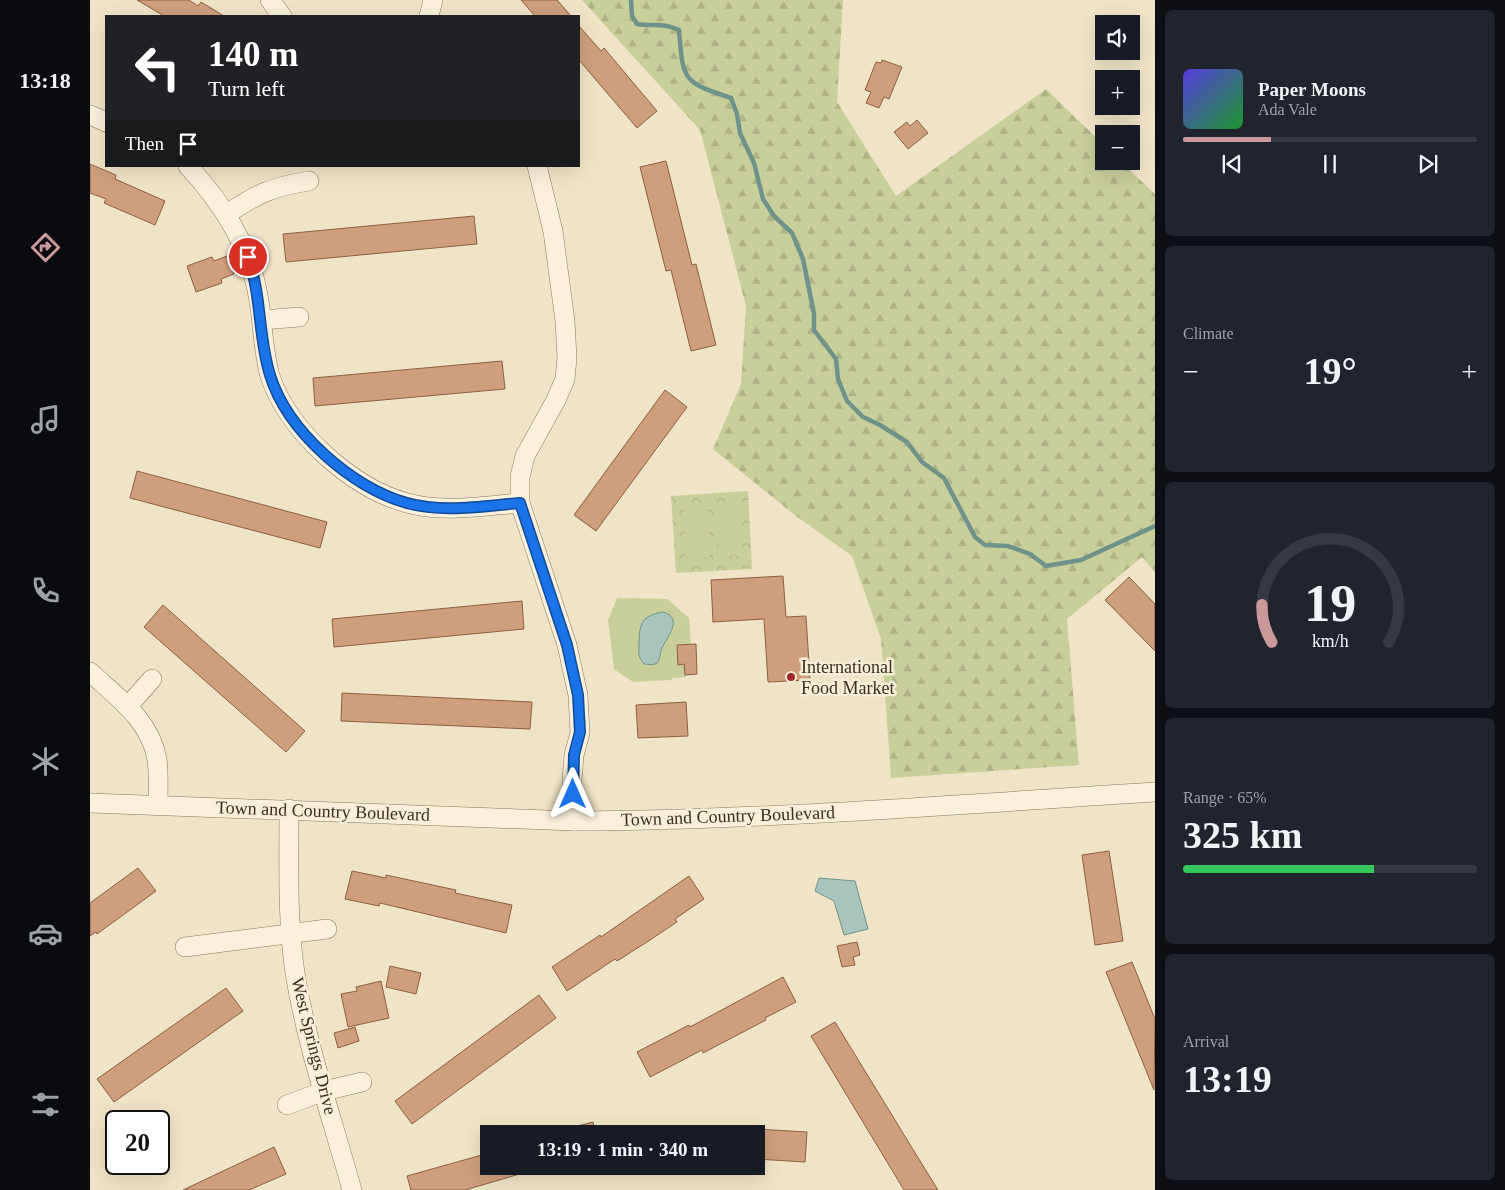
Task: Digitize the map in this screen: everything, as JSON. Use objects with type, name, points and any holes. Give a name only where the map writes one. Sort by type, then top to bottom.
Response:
[{"type":"street","points":[[270,0],[281,15]]},
{"type":"street","points":[[430,15],[433,0]]},
{"type":"street","points":[[90,115],[105,122]]},
{"type":"street","points":[[189,167],[227,214],[243,242],[253,271],[262,320],[264,350],[270,376],[283,404],[300,430],[351,475],[378,492],[407,503],[438,508],[465,508],[520,503]]},
{"type":"street","points":[[537,167],[553,231],[565,321],[567,358],[565,379],[556,400],[525,456],[520,476],[520,503],[567,645],[578,695],[580,732],[574,755],[572,780],[574,821]]},
{"type":"street","points":[[227,214],[266,190],[309,181]]},
{"type":"street","points":[[262,320],[299,317]]},
{"type":"street","points":[[90,672],[128,706],[145,728],[157,758],[158,805]]},
{"type":"street","points":[[128,706],[152,679]]},
{"type":"street","name":"Town and Country Boulevard","points":[[90,803],[574,821],[741,818],[1155,792]]},
{"type":"street","name":"West Springs Drive","points":[[290,809],[291,932],[295,972],[306,1030],[352,1190]]},
{"type":"street","points":[[185,947],[291,932],[327,929]]},
{"type":"street","points":[[287,1105],[324,1091],[362,1082]]},
{"type":"green space","points":[[582,0],[843,0],[837,102],[896,196],[1046,89],[1095,136],[1095,170],[1130,170],[1155,194],[1155,572],[1142,557],[1067,619],[1079,765],[891,778],[881,639],[852,556],[796,516],[713,449],[741,384],[746,306],[700,130]]},
{"type":"green space","points":[[748,491],[752,569],[676,573],[671,496]]},
{"type":"green space","points":[[739,505],[742,555],[719,556],[716,507]]},
{"type":"green space","points":[[707,507],[710,557],[687,558],[684,509]]},
{"type":"green space","points":[[617,598],[667,599],[689,618],[691,644],[677,646],[678,664],[684,664],[686,677],[672,678],[672,680],[633,682],[614,669],[608,620]]},
{"type":"water","points":[[663,612],[672,618],[673,627],[661,650],[659,661],[650,665],[644,664],[639,654],[641,625],[646,618]]},
{"type":"water","points":[[819,878],[855,881],[868,929],[844,935],[834,901],[815,891]]},
{"type":"building","points":[[137,0],[189,0],[198,6],[201,2],[222,15],[162,15]]},
{"type":"building","points":[[521,0],[557,0],[570,15],[534,15]]},
{"type":"building","points":[[580,27],[601,51],[604,48],[657,111],[637,128],[580,61]]},
{"type":"building","points":[[882,60],[902,67],[889,99],[884,97],[879,108],[866,103],[871,92],[865,90],[876,62],[881,63]]},
{"type":"building","points":[[917,120],[928,133],[908,149],[894,132],[907,122],[910,126]]},
{"type":"building","points":[[666,161],[692,265],[696,264],[716,345],[691,351],[671,270],[666,271],[640,167]]},
{"type":"building","points":[[90,164],[116,175],[115,179],[165,201],[155,225],[104,203],[106,199],[90,193]]},
{"type":"building","points":[[474,216],[477,244],[286,262],[283,234]]},
{"type":"building","points":[[227,256],[234,274],[221,279],[222,283],[196,292],[187,266],[212,257],[214,261]]},
{"type":"building","points":[[502,361],[505,389],[315,406],[313,378]]},
{"type":"building","points":[[665,390],[687,407],[596,531],[574,515]]},
{"type":"building","points":[[137,471],[327,522],[320,548],[130,498]]},
{"type":"building","points":[[783,576],[786,617],[806,616],[810,680],[768,682],[764,619],[713,622],[711,580]]},
{"type":"building","points":[[1129,577],[1155,604],[1155,651],[1105,600]]},
{"type":"building","points":[[522,601],[524,629],[334,647],[332,619]]},
{"type":"building","points":[[163,605],[305,731],[286,752],[144,627]]},
{"type":"building","points":[[696,644],[697,674],[685,675],[684,664],[678,665],[677,645]]},
{"type":"building","points":[[342,693],[532,702],[530,729],[341,721]]},
{"type":"building","points":[[686,702],[688,736],[638,738],[636,705]]},
{"type":"building","points":[[1109,851],[1123,941],[1095,945],[1082,855]]},
{"type":"building","points":[[138,868],[156,891],[97,934],[96,932],[90,936],[90,903]]},
{"type":"building","points":[[352,871],[386,878],[386,875],[456,890],[455,893],[512,905],[506,933],[380,903],[379,906],[345,899]]},
{"type":"building","points":[[689,876],[704,899],[675,919],[677,922],[617,961],[615,959],[567,991],[552,967],[600,935],[601,937]]},
{"type":"building","points":[[857,942],[860,955],[853,957],[855,965],[842,967],[837,946]]},
{"type":"building","points":[[1132,962],[1155,1019],[1154,1090],[1106,972]]},
{"type":"building","points":[[390,966],[421,973],[416,994],[386,987]]},
{"type":"building","points":[[783,977],[796,1002],[703,1053],[702,1050],[650,1077],[637,1052],[689,1025],[690,1027]]},
{"type":"building","points":[[381,981],[389,1018],[348,1027],[341,994],[357,991],[356,987]]},
{"type":"building","points":[[226,988],[243,1011],[114,1102],[97,1079]]},
{"type":"building","points":[[539,995],[556,1018],[412,1124],[395,1101]]},
{"type":"building","points":[[835,1022],[938,1190],[904,1190],[811,1036]]},
{"type":"building","points":[[355,1027],[359,1041],[338,1048],[334,1033]]},
{"type":"building","points":[[593,1122],[594,1125],[581,1125]]},
{"type":"building","points":[[765,1130],[807,1132],[805,1162],[765,1160]]},
{"type":"building","points":[[274,1147],[286,1174],[249,1190],[183,1190]]},
{"type":"building","points":[[480,1156],[480,1175],[516,1175],[465,1190],[411,1190],[407,1176]]},
{"type":"waterway","points":[[631,0],[632,16],[637,24],[663,25],[679,30],[684,69],[694,83],[731,98],[737,114],[740,133],[754,163],[763,199],[774,216],[792,233],[803,259],[814,314],[814,330],[836,359],[838,379],[847,401],[863,417],[907,442],[922,462],[944,478],[975,537],[985,545],[1008,546],[1030,554],[1046,566],[1081,560],[1155,526]]},
{"type":"place","name":"International Food Market","points":[[791,677]]},
{"type":"route","points":[[248,257],[259,298],[264,350],[270,376],[283,404],[300,430],[327,456],[351,475],[378,492],[407,503],[438,508],[465,508],[520,503],[567,645],[574,673],[578,695],[580,732],[574,755],[573,794]]}]
